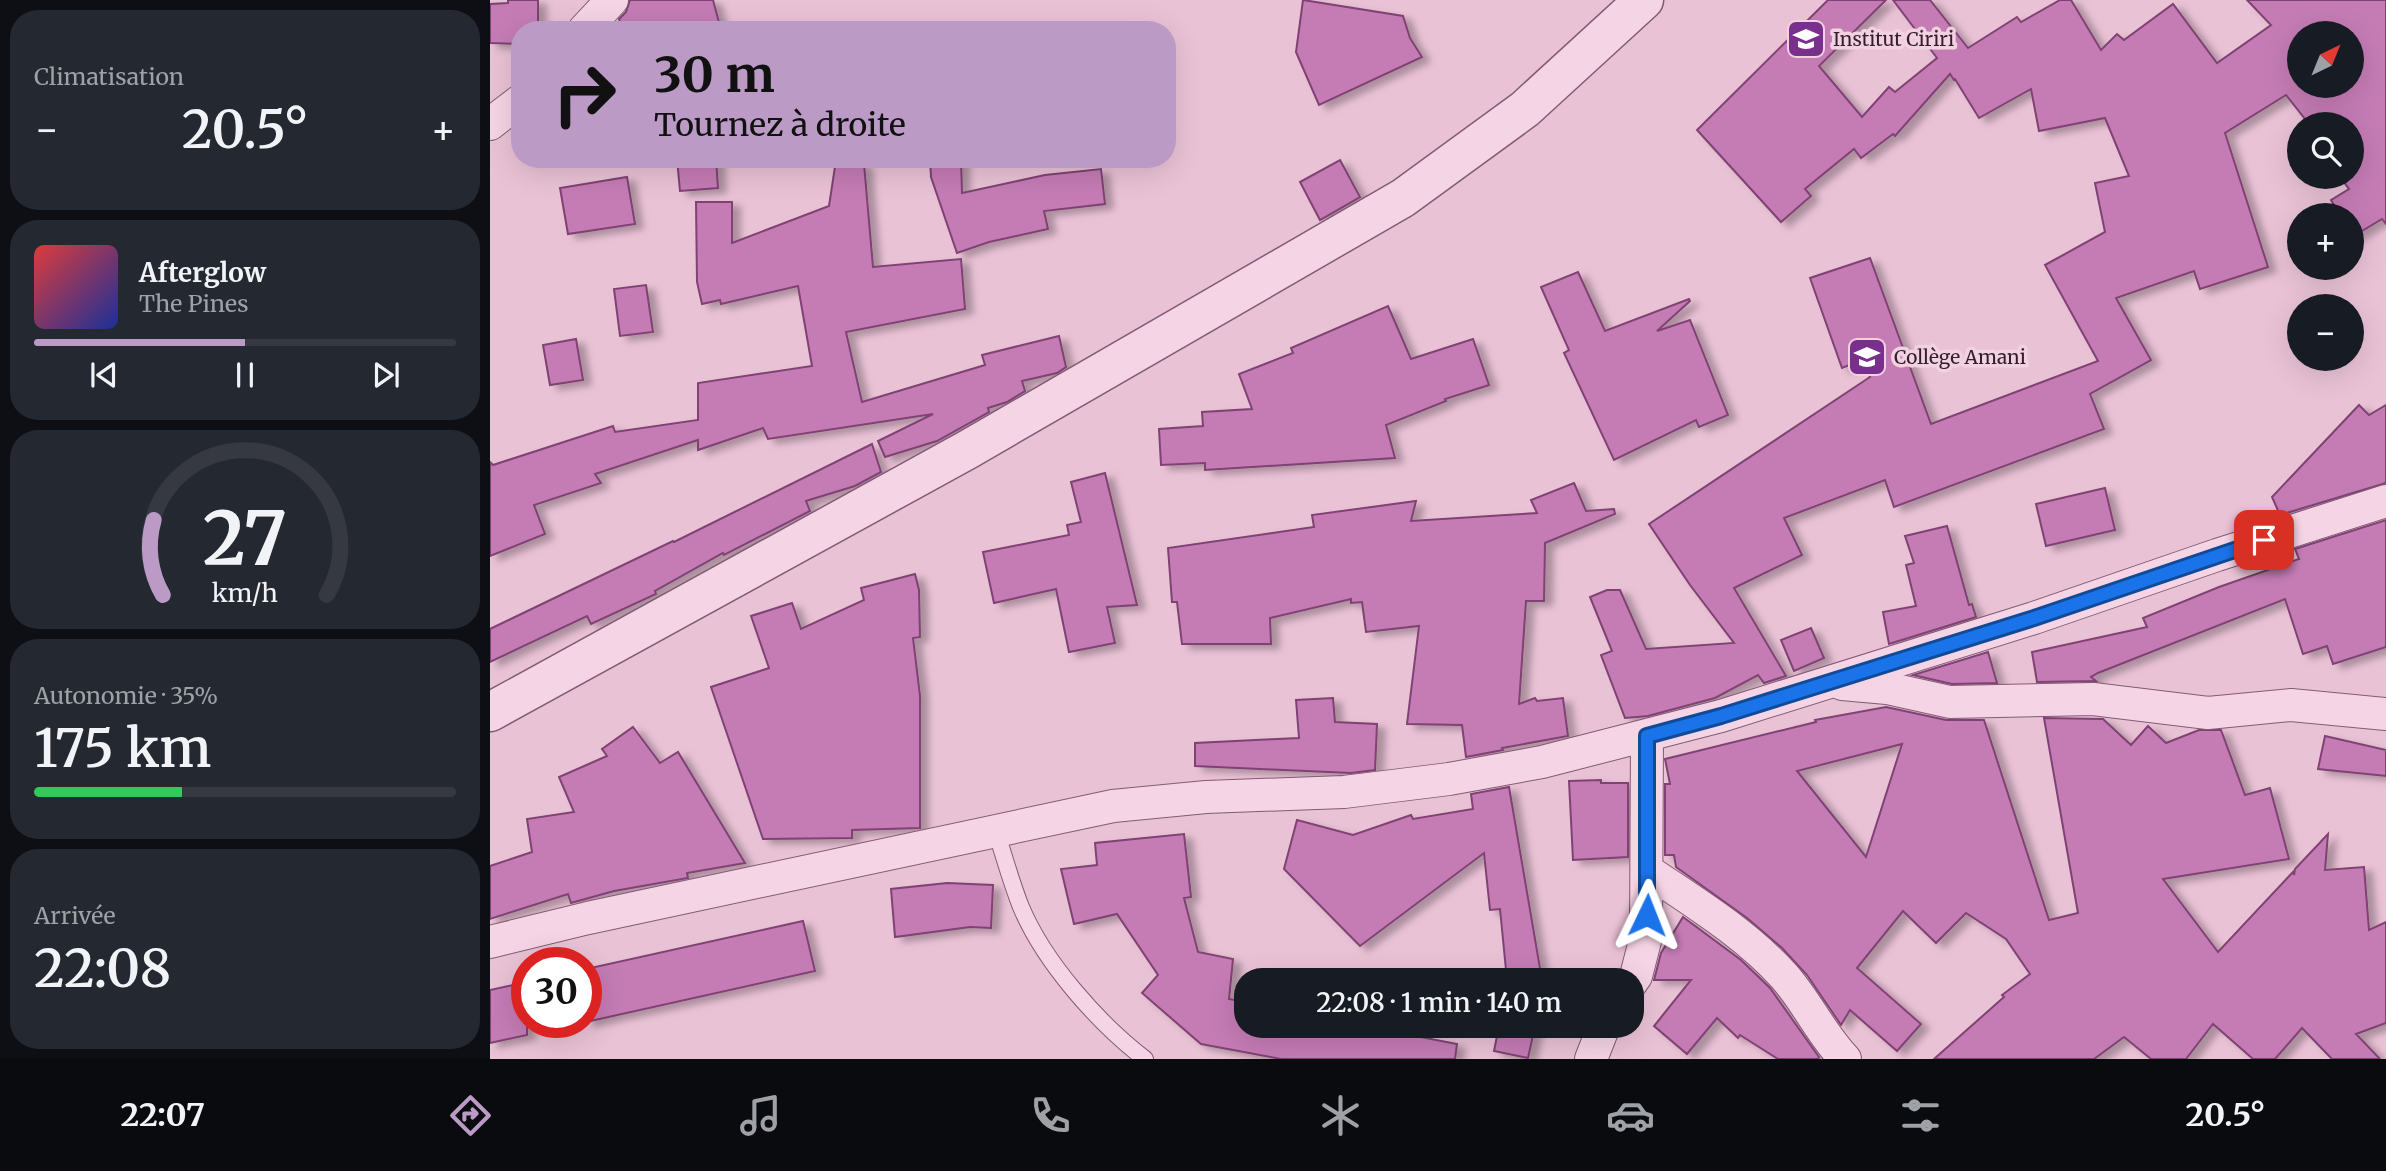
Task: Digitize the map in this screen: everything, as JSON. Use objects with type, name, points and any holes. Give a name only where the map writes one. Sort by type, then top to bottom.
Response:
[{"type":"street","points":[[592,21],[612,0]]},
{"type":"street","points":[[490,712],[967,450],[1402,198],[1525,108],[1644,0]]},
{"type":"street","points":[[490,124],[511,108]]},
{"type":"street","points":[[490,942],[588,918],[1113,806],[1206,797],[1344,792],[1449,779],[1542,762],[1721,716],[2034,618],[2386,501]]},
{"type":"street","points":[[1823,683],[1886,688],[1950,702],[2093,699],[2208,713],[2291,705],[2386,714]]},
{"type":"street","points":[[1638,968],[1646,937],[1647,736]]},
{"type":"street","points":[[1648,871],[1752,943],[1786,978],[1844,1059]]},
{"type":"street","points":[[1591,1059],[1599,1038]]},
{"type":"lane","points":[[996,831],[1022,909],[1059,973],[1129,1047],[1145,1059]]},
{"type":"building","points":[[508,0],[538,0],[538,21],[511,21],[511,44],[490,43],[490,4],[508,3]]},
{"type":"building","points":[[630,0],[713,0],[719,21],[620,21]]},
{"type":"building","points":[[1303,0],[1403,16],[1410,38],[1422,57],[1319,105],[1296,52]]},
{"type":"building","points":[[1828,0],[1886,0],[1819,66],[1862,117],[1889,87],[1895,92],[1937,58],[1893,0],[1930,0],[1968,48],[2017,17],[2021,22],[2060,0],[2071,0],[2101,50],[2117,34],[2124,40],[2173,4],[2217,63],[2271,25],[2247,0],[2386,0],[2386,224],[2382,219],[2364,230],[2364,203],[2333,203],[2331,200],[2349,189],[2364,189],[2364,112],[2299,112],[2288,98],[2364,98],[2364,21],[2287,21],[2287,96],[2225,133],[2268,267],[2200,289],[2194,271],[2116,298],[2151,360],[2090,394],[2104,429],[1894,507],[1885,480],[1784,518],[1802,555],[1734,588],[1786,676],[1764,683],[1758,675],[1715,698],[1648,716],[1625,718],[1601,655],[1612,651],[1590,597],[1607,590],[1620,590],[1646,649],[1734,643],[1649,524],[1870,377],[1862,360],[1842,368],[1810,278],[1870,258],[1931,424],[2098,361],[2045,265],[2105,232],[2095,183],[2129,176],[2105,118],[2039,131],[2031,89],[1979,118],[1950,74],[1895,136],[1893,134],[1861,158],[1854,149],[1805,189],[1811,196],[1781,222],[1697,130]]},
{"type":"building","points":[[1340,160],[1360,197],[1320,220],[1300,182]]},
{"type":"building","points":[[678,168],[717,168],[718,188],[680,191]]},
{"type":"building","points":[[835,168],[864,168],[873,267],[961,259],[965,309],[846,332],[862,402],[985,365],[982,355],[1059,336],[1066,367],[1057,373],[1022,381],[1025,391],[1007,402],[988,408],[989,412],[937,441],[885,457],[878,441],[933,414],[768,439],[763,428],[698,450],[698,440],[595,474],[601,483],[534,505],[545,534],[490,556],[490,462],[493,465],[613,426],[615,432],[698,420],[698,383],[812,366],[798,286],[721,304],[720,300],[702,304],[697,282],[696,202],[732,202],[732,243],[829,206]]},
{"type":"building","points":[[930,168],[961,168],[962,193],[1045,175],[1101,169],[1105,204],[1044,211],[1048,229],[989,242],[957,253],[931,177]]},
{"type":"building","points":[[627,177],[635,224],[568,234],[560,188]]},
{"type":"building","points":[[1578,272],[1605,331],[1689,299],[1690,301],[1657,331],[1690,320],[1728,415],[1699,427],[1696,420],[1614,460],[1564,353],[1569,350],[1541,287]]},
{"type":"building","points":[[646,285],[653,332],[620,336],[614,289]]},
{"type":"building","points":[[1388,306],[1411,359],[1473,339],[1489,385],[1445,399],[1446,401],[1386,425],[1395,458],[1205,470],[1205,463],[1161,465],[1159,429],[1203,426],[1202,412],[1252,409],[1239,374],[1293,353],[1291,348]]},
{"type":"building","points":[[576,339],[583,380],[550,385],[543,345]]},
{"type":"building","points":[[2359,405],[2369,415],[2386,405],[2386,483],[2280,515],[2272,497]]},
{"type":"building","points":[[872,444],[881,472],[855,486],[806,501],[810,511],[724,555],[723,553],[655,591],[656,594],[591,624],[587,616],[490,662],[490,629]]},
{"type":"building","points":[[1105,473],[1137,605],[1107,607],[1115,643],[1069,652],[1056,589],[994,603],[983,552],[1069,535],[1067,525],[1081,522],[1071,482]]},
{"type":"building","points":[[1574,483],[1586,511],[1614,509],[1615,514],[1545,543],[1544,601],[1526,601],[1519,704],[1535,698],[1537,701],[1563,698],[1568,736],[1466,757],[1462,725],[1407,724],[1419,626],[1366,632],[1362,602],[1351,603],[1351,599],[1270,618],[1271,644],[1182,644],[1177,602],[1172,602],[1168,548],[1314,527],[1312,515],[1416,501],[1411,521],[1537,513],[1531,500]]},
{"type":"building","points":[[2105,488],[2115,530],[2046,546],[2036,504]]},
{"type":"building","points":[[2386,520],[2386,647],[2333,664],[2327,646],[2303,654],[2285,599],[2098,673],[2091,677],[2096,681],[2037,682],[2032,652],[2147,627],[2143,618],[2219,587],[2299,559],[2295,549]]},
{"type":"building","points":[[1947,526],[1969,605],[1972,604],[1976,617],[1889,644],[1883,612],[1916,606],[1906,565],[1914,563],[1905,536]]},
{"type":"building","points":[[915,574],[919,590],[920,637],[913,638],[920,696],[920,828],[852,830],[852,838],[763,839],[711,687],[769,668],[751,616],[792,603],[801,629],[864,600],[861,588]]},
{"type":"building","points":[[1811,628],[1824,658],[1794,671],[1781,640]]},
{"type":"building","points":[[1988,652],[1997,683],[1952,684],[1913,675]]},
{"type":"building","points":[[1333,698],[1335,722],[1377,724],[1375,770],[1351,773],[1195,766],[1195,743],[1299,738],[1296,700]]},
{"type":"building","points":[[1886,707],[1946,720],[1984,720],[2049,920],[2078,913],[2044,718],[2103,719],[2131,745],[2148,726],[2166,743],[2199,730],[2221,730],[2245,795],[2270,788],[2289,859],[2163,879],[2218,952],[2293,872],[2294,875],[2295,869],[2328,834],[2325,870],[2364,867],[2369,930],[2386,922],[2386,1023],[2356,1034],[2380,1059],[2332,1059],[2302,1028],[2275,1059],[2253,1059],[2213,1024],[2186,1059],[2151,1059],[2124,1037],[2094,1059],[1934,1059],[2004,997],[2002,995],[2030,974],[2006,939],[1966,913],[1936,943],[1903,911],[1857,968],[1921,1024],[1897,1051],[1850,1010],[1841,1025],[1807,975],[1782,948],[1747,918],[1676,867],[1674,855],[1665,855],[1665,784],[1670,784],[1665,759],[1816,722],[1815,720]],"holes":[[[1902,744],[1866,857],[1797,771]]]},
{"type":"building","points":[[633,727],[660,763],[678,752],[745,863],[687,873],[688,878],[614,891],[571,903],[568,894],[490,919],[490,866],[532,852],[527,819],[574,812],[559,777],[607,756],[602,749]]},
{"type":"building","points":[[2325,736],[2386,750],[2386,776],[2318,769]]},
{"type":"building","points":[[1601,780],[1601,783],[1628,783],[1628,857],[1573,860],[1569,781]]},
{"type":"building","points":[[1509,787],[1540,968],[1506,968],[1500,909],[1490,910],[1484,853],[1360,946],[1284,869],[1297,820],[1353,835],[1411,815],[1413,819],[1473,809],[1471,794]]},
{"type":"building","points":[[1184,834],[1191,897],[1184,898],[1198,952],[1233,959],[1229,999],[1234,1000],[1234,1038],[1426,1038],[1457,1044],[1455,1059],[1281,1059],[1201,1044],[1142,993],[1158,975],[1117,914],[1074,924],[1061,869],[1097,865],[1095,843]]},
{"type":"building","points":[[947,883],[993,885],[991,928],[970,927],[895,937],[891,889]]},
{"type":"building","points":[[1683,917],[1741,960],[1770,988],[1818,1059],[1778,1059],[1740,1035],[1738,1038],[1717,1018],[1687,1054],[1654,1026],[1691,980],[1654,980],[1661,953]]},
{"type":"building","points":[[803,921],[815,971],[602,1018],[602,965]]},
{"type":"building","points":[[511,985],[511,1038],[513,1038],[490,1043],[490,990]]},
{"type":"building","points":[[1497,1038],[1532,1038],[1528,1058],[1494,1051]]},
{"type":"place","name":"Institut Ciriri","points":[[1806,39]]},
{"type":"place","name":"Collège Amani","points":[[1867,357]]},
{"type":"route","points":[[1647,915],[1647,736],[1721,716],[2034,618],[2264,540]]}]
